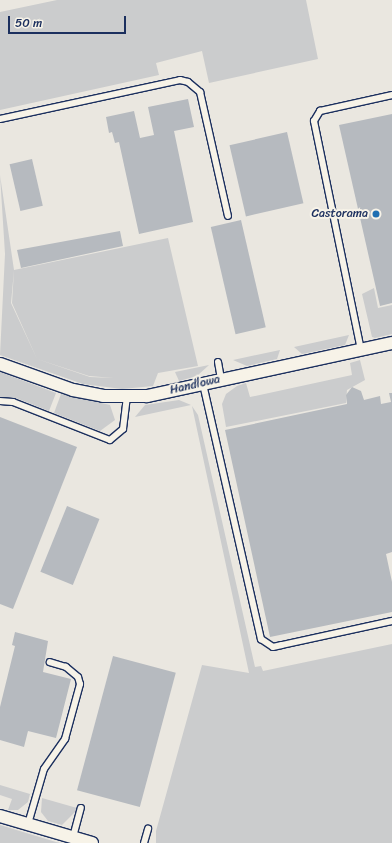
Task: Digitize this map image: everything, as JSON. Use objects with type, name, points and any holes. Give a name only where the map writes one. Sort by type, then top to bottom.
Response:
[{"type":"street","name":"Handlowa","points":[[0,364],[73,390],[127,397],[203,384],[392,343]]},
{"type":"street","points":[[0,816],[83,841]]},
{"type":"lane","points":[[0,120],[180,80],[188,82],[200,92],[228,216]]},
{"type":"lane","points":[[361,350],[314,121],[320,111],[392,95]]},
{"type":"lane","points":[[218,362],[221,379]]},
{"type":"lane","points":[[203,384],[261,639],[272,647],[392,621]]},
{"type":"lane","points":[[0,401],[13,402],[110,440],[123,429],[127,397]]},
{"type":"lane","points":[[28,824],[44,769],[65,739],[80,684],[78,677],[66,667],[50,662]]},
{"type":"lane","points":[[81,808],[83,841]]},
{"type":"lane","points":[[144,843],[148,829]]},
{"type":"shaded area","points":[[57,0],[306,0],[318,59],[209,83],[202,51],[156,63],[159,75],[0,110],[0,12]]},
{"type":"shaded area","points":[[0,175],[14,270],[168,238],[198,366],[158,373],[153,386],[122,389],[83,384],[0,355],[5,254]],"holes":[[[14,270],[12,303],[37,359],[11,303]],[[37,359],[89,376],[114,378],[90,377]]]},
{"type":"shaded area","points":[[374,288],[378,308],[392,305],[392,334],[375,338],[372,337],[362,294]]},
{"type":"shaded area","points":[[349,335],[345,345],[302,354],[294,347]]},
{"type":"shaded area","points":[[280,350],[277,359],[247,366],[233,360]]},
{"type":"shaded area","points":[[360,360],[365,380],[347,390],[346,403],[226,427],[222,404],[226,394],[237,386],[246,383],[250,397],[352,375],[350,363]]},
{"type":"shaded area","points":[[209,365],[197,376],[179,381],[175,372]]},
{"type":"shaded area","points":[[0,372],[56,393],[49,411],[16,398],[0,397]]},
{"type":"shaded area","points":[[61,394],[110,405],[115,420],[100,431],[54,413]]},
{"type":"shaded area","points":[[179,400],[191,405],[135,417],[145,405]]},
{"type":"shaded area","points":[[192,406],[198,415],[255,667],[261,666],[263,671],[392,644],[392,843],[156,843],[156,831],[202,665],[249,673]]},
{"type":"shaded area","points":[[0,785],[30,794],[28,802],[18,810],[8,810],[12,799],[0,795]]},
{"type":"shaded area","points":[[42,798],[77,808],[76,811],[62,825],[48,821],[41,812]]},
{"type":"shaded area","points":[[0,825],[56,842],[61,843],[0,843]]},
{"type":"building","points":[[188,99],[194,127],[174,131],[193,222],[139,234],[119,142],[115,143],[112,132],[109,133],[106,117],[134,111],[140,138],[154,135],[148,107]]},
{"type":"building","name":"Castorama","points":[[392,114],[392,303],[380,306],[339,125]]},
{"type":"building","points":[[287,132],[303,203],[246,216],[230,145]]},
{"type":"building","points":[[32,159],[43,206],[20,211],[10,164]]},
{"type":"building","points":[[241,220],[266,327],[236,334],[211,227]]},
{"type":"building","points":[[120,231],[123,246],[21,268],[17,250]]},
{"type":"building","points":[[352,387],[361,391],[364,400],[380,396],[381,404],[391,402],[389,393],[392,393],[392,552],[386,554],[392,582],[392,612],[270,637],[225,430],[347,404],[346,395]]},
{"type":"building","points":[[0,417],[77,447],[13,609],[0,604]]},
{"type":"building","points":[[67,506],[99,519],[73,585],[40,572]]},
{"type":"building","points":[[15,632],[48,641],[43,672],[71,679],[56,738],[28,731],[24,747],[0,740],[0,707],[15,646],[12,645]]},
{"type":"building","points":[[113,656],[176,673],[140,807],[77,790]]},
{"type":"place","name":"Castorama","points":[[376,214]]}]
